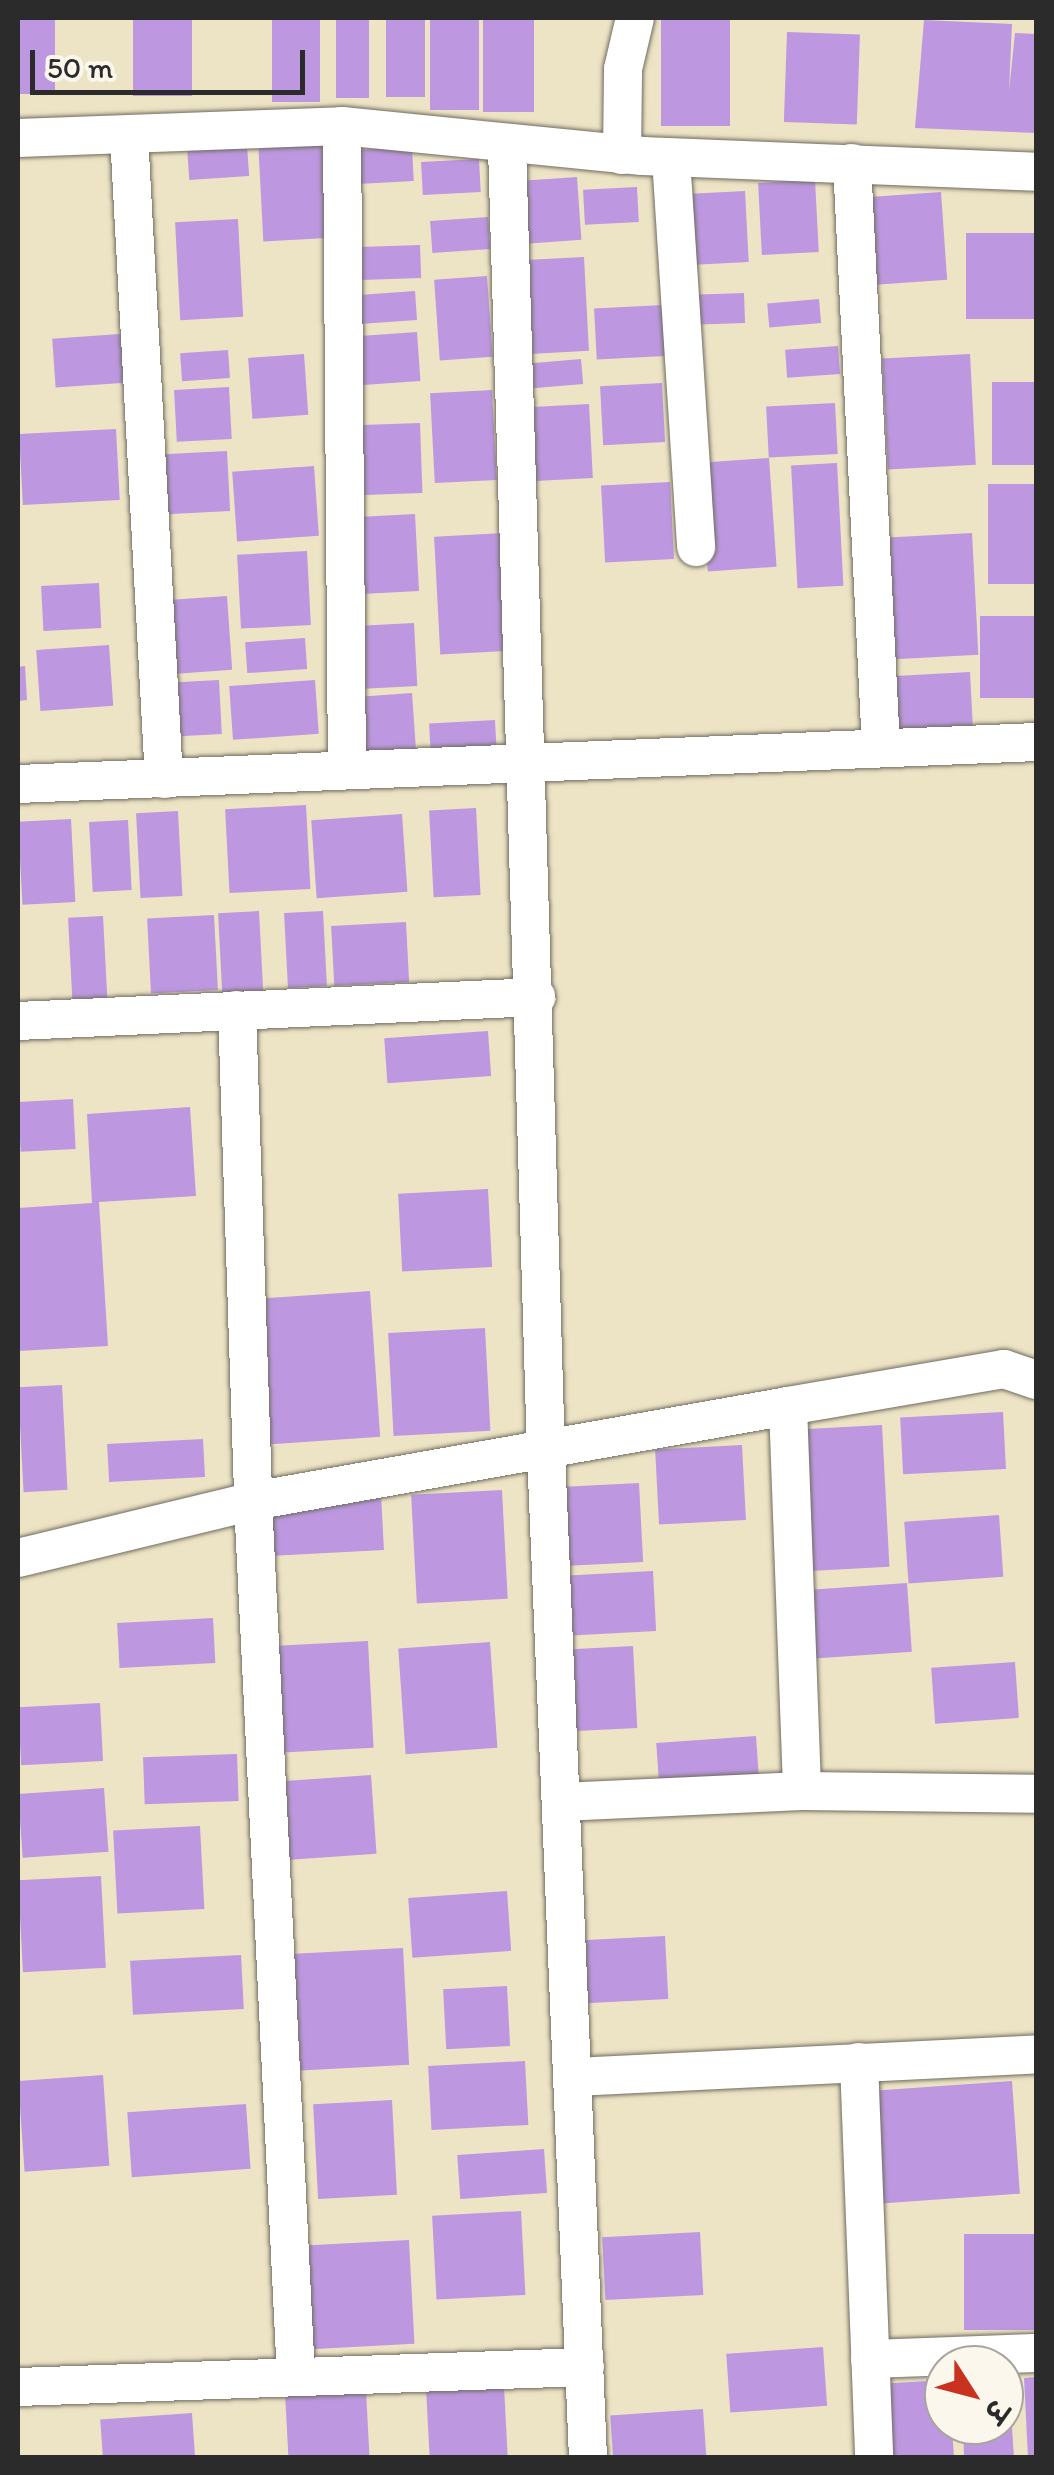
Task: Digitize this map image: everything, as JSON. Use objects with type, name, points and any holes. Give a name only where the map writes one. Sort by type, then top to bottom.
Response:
[{"type":"street","points":[[622,155],[623,69],[634,18]]},
{"type":"street","points":[[342,126],[347,770]]},
{"type":"street","points":[[18,138],[342,126],[507,147],[622,155],[1036,172]]},
{"type":"street","points":[[129,135],[164,779]]},
{"type":"street","points":[[507,147],[530,763],[546,1452],[588,2458]]},
{"type":"street","points":[[671,158],[696,547]]},
{"type":"street","points":[[852,163],[881,748]]},
{"type":"street","points":[[18,784],[1036,742]]},
{"type":"street","points":[[18,1020],[536,997]]},
{"type":"street","points":[[236,1010],[253,1501],[296,2377]]},
{"type":"street","points":[[18,1558],[253,1501],[788,1406],[1004,1370],[1036,1380]]},
{"type":"street","points":[[788,1406],[802,1791]]},
{"type":"street","points":[[561,1802],[802,1791],[1036,1794]]},
{"type":"street","points":[[572,2077],[1036,2054]]},
{"type":"street","points":[[859,2062],[874,2458]]},
{"type":"street","points":[[870,2359],[1036,2353]]},
{"type":"street","points":[[18,2387],[584,2367]]},
{"type":"building","points":[[18,18],[55,18],[55,94],[18,94]]},
{"type":"building","points":[[133,18],[192,18],[192,96],[133,96]]},
{"type":"building","points":[[272,18],[320,18],[320,102],[272,102]]},
{"type":"building","points":[[336,18],[369,18],[369,98],[336,98]]},
{"type":"building","points":[[386,18],[425,18],[425,97],[386,97]]},
{"type":"building","points":[[430,18],[479,18],[479,110],[430,110]]},
{"type":"building","points":[[483,18],[534,18],[534,112],[483,112]]},
{"type":"building","points":[[661,18],[730,18],[730,126],[661,126]]},
{"type":"building","points":[[924,20],[1012,24],[1009,91],[1015,33],[1036,34],[1036,133],[915,128]]},
{"type":"building","points":[[787,32],[860,35],[857,124],[784,122]]},
{"type":"building","points":[[327,138],[332,238],[263,241],[258,142]]},
{"type":"building","points":[[247,145],[249,176],[189,180],[187,149]]},
{"type":"building","points":[[412,147],[414,181],[353,184],[351,150]]},
{"type":"building","points":[[479,159],[481,192],[423,195],[421,162]]},
{"type":"building","points":[[577,177],[581,240],[520,244],[515,181]]},
{"type":"building","points":[[815,180],[819,252],[762,255],[758,183]]},
{"type":"building","points":[[637,187],[639,222],[585,225],[583,190]]},
{"type":"building","points":[[745,191],[749,262],[685,265],[681,194]]},
{"type":"building","points":[[941,192],[947,280],[868,285],[862,198]]},
{"type":"building","points":[[488,217],[490,249],[432,253],[430,221]]},
{"type":"building","points":[[238,219],[243,317],[180,320],[175,222]]},
{"type":"building","points":[[966,233],[1036,233],[1036,319],[966,319]]},
{"type":"building","points":[[420,245],[421,278],[353,280],[352,247]]},
{"type":"building","points":[[584,257],[589,351],[525,354],[520,260]]},
{"type":"building","points":[[487,276],[493,357],[440,360],[434,280]]},
{"type":"building","points":[[415,291],[417,320],[353,324],[351,295]]},
{"type":"building","points":[[744,293],[745,323],[686,325],[685,295]]},
{"type":"building","points":[[819,299],[821,323],[769,327],[767,304]]},
{"type":"building","points":[[663,305],[666,356],[597,360],[594,309]]},
{"type":"building","points":[[417,332],[420,381],[360,385],[356,336]]},
{"type":"building","points":[[133,333],[136,382],[56,388],[52,339]]},
{"type":"building","points":[[838,346],[840,374],[787,378],[785,350]]},
{"type":"building","points":[[228,350],[230,378],[182,381],[180,353]]},
{"type":"building","points":[[304,354],[308,415],[252,419],[248,358]]},
{"type":"building","points":[[970,354],[976,465],[888,469],[882,359]]},
{"type":"building","points":[[581,359],[583,384],[533,388],[531,363]]},
{"type":"building","points":[[992,382],[1036,382],[1036,465],[992,465]]},
{"type":"building","points":[[662,383],[665,442],[603,445],[600,386]]},
{"type":"building","points":[[229,387],[232,439],[177,442],[174,390]]},
{"type":"building","points":[[492,390],[497,480],[435,483],[430,393]]},
{"type":"building","points":[[835,403],[838,454],[769,458],[766,407]]},
{"type":"building","points":[[589,404],[593,478],[536,481],[532,407]]},
{"type":"building","points":[[420,423],[422,493],[357,495],[355,425]]},
{"type":"building","points":[[116,429],[120,500],[23,505],[19,434]]},
{"type":"building","points":[[227,451],[230,511],[167,514],[164,454]]},
{"type":"building","points":[[769,458],[777,567],[708,572],[700,463]]},
{"type":"building","points":[[837,463],[843,586],[798,588],[791,465]]},
{"type":"building","points":[[314,466],[319,536],[237,542],[232,472]]},
{"type":"building","points":[[670,482],[674,559],[605,563],[601,486]]},
{"type":"building","points":[[988,484],[1036,484],[1036,584],[988,584]]},
{"type":"building","points":[[415,514],[419,591],[362,594],[358,517]]},
{"type":"building","points":[[504,533],[510,651],[440,655],[434,537]]},
{"type":"building","points":[[972,533],[978,655],[895,659],[888,537]]},
{"type":"building","points":[[307,551],[311,625],[241,629],[237,555]]},
{"type":"building","points":[[99,583],[101,628],[43,631],[41,586]]},
{"type":"building","points":[[227,596],[232,670],[173,674],[168,600]]},
{"type":"building","points":[[980,616],[1036,616],[1036,698],[980,698]]},
{"type":"building","points":[[414,623],[417,686],[354,689],[351,626]]},
{"type":"building","points":[[305,638],[307,669],[247,673],[245,642]]},
{"type":"building","points":[[109,645],[113,706],[40,711],[36,650]]},
{"type":"building","points":[[25,666],[27,700],[18,701],[18,667]]},
{"type":"building","points":[[970,672],[974,740],[894,744],[890,676]]},
{"type":"building","points":[[219,680],[222,734],[175,736],[172,682]]},
{"type":"building","points":[[315,680],[319,734],[233,740],[229,686]]},
{"type":"building","points":[[412,693],[417,758],[361,762],[356,697]]},
{"type":"building","points":[[495,720],[497,755],[431,758],[429,723]]},
{"type":"building","points":[[306,805],[310,889],[230,893],[225,809]]},
{"type":"building","points":[[476,808],[481,895],[434,897],[429,810]]},
{"type":"building","points":[[178,811],[182,896],[141,898],[136,813]]},
{"type":"building","points":[[402,814],[407,892],[317,898],[311,820]]},
{"type":"building","points":[[71,819],[75,902],[22,905],[18,822]]},
{"type":"building","points":[[128,820],[132,890],[93,892],[89,822]]},
{"type":"building","points":[[259,911],[263,994],[222,996],[218,913]]},
{"type":"building","points":[[323,911],[327,986],[288,988],[284,913]]},
{"type":"building","points":[[214,915],[218,990],[151,993],[147,919]]},
{"type":"building","points":[[103,916],[107,998],[72,1000],[68,918]]},
{"type":"building","points":[[406,922],[409,982],[334,986],[331,926]]},
{"type":"building","points":[[488,1031],[491,1076],[387,1083],[384,1038]]},
{"type":"building","points":[[73,1099],[76,1149],[21,1152],[18,1102]]},
{"type":"building","points":[[190,1107],[196,1196],[99,1202],[108,1346],[18,1351],[18,1208],[92,1203],[87,1114]]},
{"type":"building","points":[[488,1189],[492,1267],[402,1272],[398,1194]]},
{"type":"building","points":[[370,1291],[380,1437],[260,1445],[250,1299]]},
{"type":"building","points":[[485,1328],[490,1431],[394,1436],[388,1333]]},
{"type":"building","points":[[62,1385],[67,1490],[24,1492],[18,1387]]},
{"type":"building","points":[[1003,1412],[1006,1469],[903,1474],[900,1417]]},
{"type":"building","points":[[882,1425],[889,1567],[806,1571],[798,1429]]},
{"type":"building","points":[[203,1439],[205,1477],[109,1482],[107,1444]]},
{"type":"building","points":[[742,1445],[746,1520],[659,1524],[655,1450]]},
{"type":"building","points":[[639,1483],[643,1562],[569,1566],[565,1487]]},
{"type":"building","points":[[502,1490],[508,1599],[417,1604],[411,1495]]},
{"type":"building","points":[[381,1494],[384,1550],[274,1556],[271,1500]]},
{"type":"building","points":[[999,1515],[1003,1577],[909,1583],[904,1522]]},
{"type":"building","points":[[653,1571],[656,1631],[566,1636],[563,1576]]},
{"type":"building","points":[[907,1583],[912,1652],[815,1659],[810,1590]]},
{"type":"building","points":[[213,1618],[215,1663],[119,1668],[117,1623]]},
{"type":"building","points":[[368,1641],[374,1748],[283,1753],[277,1646]]},
{"type":"building","points":[[490,1642],[497,1748],[406,1754],[398,1648]]},
{"type":"building","points":[[633,1646],[637,1728],[566,1732],[562,1650]]},
{"type":"building","points":[[1015,1662],[1019,1718],[935,1724],[931,1668]]},
{"type":"building","points":[[100,1703],[103,1761],[21,1765],[18,1707]]},
{"type":"building","points":[[756,1736],[759,1781],[659,1788],[656,1743]]},
{"type":"building","points":[[237,1754],[239,1801],[145,1804],[143,1757]]},
{"type":"building","points":[[371,1775],[377,1854],[283,1860],[277,1782]]},
{"type":"building","points":[[104,1788],[108,1852],[23,1858],[18,1794]]},
{"type":"building","points":[[200,1826],[204,1909],[117,1913],[113,1831]]},
{"type":"building","points":[[101,1876],[106,1968],[23,1972],[18,1880]]},
{"type":"building","points":[[507,1891],[511,1951],[412,1958],[408,1898]]},
{"type":"building","points":[[665,1936],[668,1999],[580,2004],[577,1941]]},
{"type":"building","points":[[403,1948],[409,2065],[296,2071],[290,1954]]},
{"type":"building","points":[[241,1955],[244,2009],[133,2015],[130,1961]]},
{"type":"building","points":[[507,1986],[510,2046],[446,2049],[443,1989]]},
{"type":"building","points":[[525,2061],[528,2125],[431,2130],[428,2066]]},
{"type":"building","points":[[103,2075],[109,2166],[25,2172],[18,2081]]},
{"type":"building","points":[[1012,2081],[1020,2194],[874,2204],[866,2091]]},
{"type":"building","points":[[392,2100],[397,2195],[318,2199],[313,2104]]},
{"type":"building","points":[[246,2104],[251,2169],[132,2177],[127,2112]]},
{"type":"building","points":[[544,2149],[547,2193],[460,2199],[457,2155]]},
{"type":"building","points":[[521,2211],[525,2295],[437,2300],[432,2216]]},
{"type":"building","points":[[700,2232],[703,2295],[605,2300],[602,2237]]},
{"type":"building","points":[[964,2234],[1036,2234],[1036,2330],[964,2330]]},
{"type":"building","points":[[409,2240],[414,2344],[306,2350],[300,2246]]},
{"type":"building","points":[[823,2347],[827,2406],[730,2413],[726,2354]]},
{"type":"building","points":[[1036,2377],[1036,2458],[1028,2458],[1024,2378]]},
{"type":"building","points":[[924,2381],[924,2445],[953,2445],[954,2458],[883,2458],[879,2384]]},
{"type":"building","points":[[504,2386],[508,2458],[430,2458],[426,2390]]},
{"type":"building","points":[[366,2390],[370,2458],[288,2458],[285,2394]]},
{"type":"building","points":[[703,2409],[706,2458],[613,2458],[610,2415]]},
{"type":"building","points":[[192,2413],[195,2458],[103,2458],[100,2419]]},
{"type":"building","points":[[964,2445],[1013,2445],[1014,2458],[964,2458]]}]
